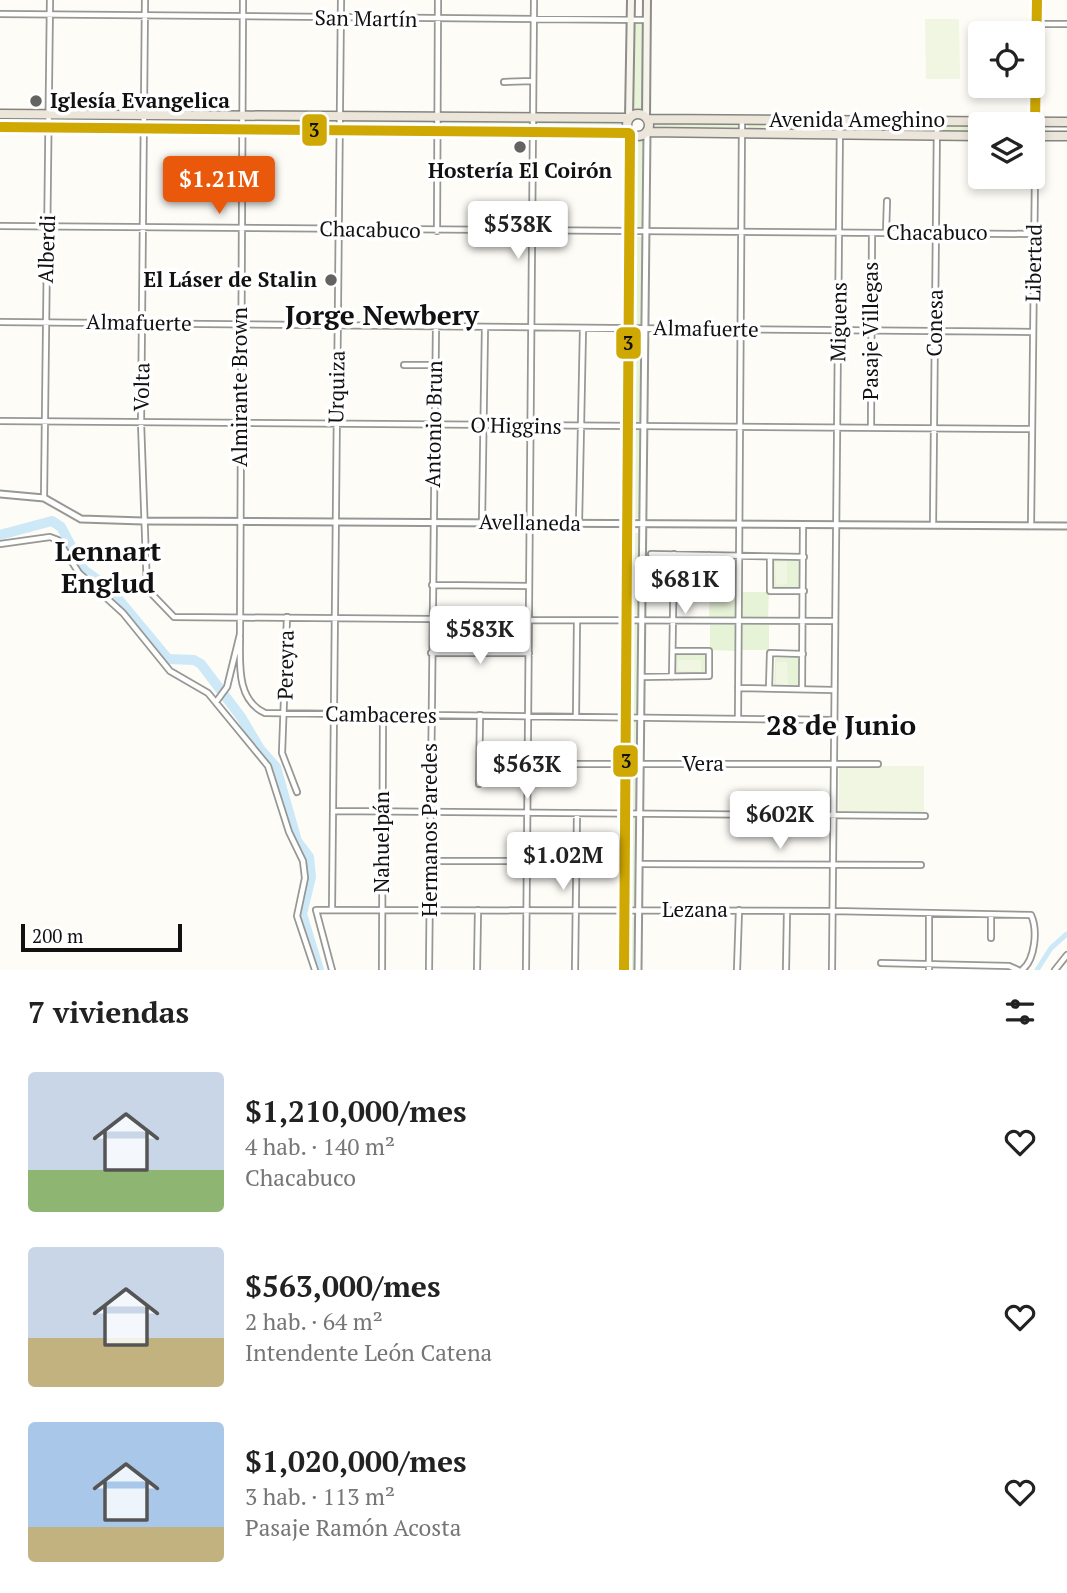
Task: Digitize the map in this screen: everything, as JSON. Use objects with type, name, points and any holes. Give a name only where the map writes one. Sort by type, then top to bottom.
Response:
[{"type":"highway","points":[[0,114],[532,119],[629,118],[637,114],[647,118],[647,132],[640,137],[630,134],[0,127]]},
{"type":"highway","points":[[629,118],[626,126],[630,134]]},
{"type":"highway","name":"Avenida Ameghino","points":[[647,118],[968,121]]},
{"type":"highway","name":"Avenida Ameghino","points":[[1045,122],[1067,122]]},
{"type":"highway","name":"Avenida Ameghino","points":[[647,132],[968,135]]},
{"type":"highway","points":[[1045,136],[1067,136]]},
{"type":"main road","points":[[629,118],[631,0]]},
{"type":"main road","points":[[647,0],[647,118]]},
{"type":"street","name":"Alberdi","points":[[44,498],[44,322],[48,227],[50,0]]},
{"type":"street","name":"Volta","points":[[145,0],[141,423],[144,582],[166,611],[174,617],[240,617]]},
{"type":"street","name":"Almirante Brown","points":[[240,634],[238,522],[243,0]]},
{"type":"street","name":"Urquiza","points":[[332,909],[341,0]]},
{"type":"street","points":[[437,231],[438,0]]},
{"type":"street","points":[[526,970],[534,0]]},
{"type":"street","name":"Libertad","points":[[1036,21],[1037,0]]},
{"type":"street","name":"San Martín","points":[[0,14],[648,20]]},
{"type":"street","points":[[1045,24],[1067,24]]},
{"type":"street","points":[[504,82],[533,81]]},
{"type":"street","points":[[738,718],[742,119]]},
{"type":"street","name":"Miguens","points":[[832,970],[832,720],[837,525],[840,120]]},
{"type":"street","name":"Conesa","points":[[933,525],[937,121]]},
{"type":"street","points":[[638,970],[647,132]]},
{"type":"street","points":[[624,970],[630,134]]},
{"type":"street","name":"Libertad","points":[[1031,526],[1034,189]]},
{"type":"street","points":[[886,233],[887,201]]},
{"type":"street","name":"Chacabuco","points":[[0,226],[1034,234]]},
{"type":"street","name":"Pasaje Villegas","points":[[871,428],[872,233]]},
{"type":"street","name":"Almafuerte","points":[[0,322],[1033,332]]},
{"type":"street","name":"Antonio Brun","points":[[432,521],[436,326]]},
{"type":"street","points":[[482,522],[485,327]]},
{"type":"street","points":[[579,523],[583,328]]},
{"type":"street","points":[[404,365],[435,365]]},
{"type":"street","name":"O'Higgins","points":[[0,421],[628,428],[1032,429]]},
{"type":"street","name":"Avellaneda","points":[[0,494],[44,498],[74,517],[143,521],[1067,526]]},
{"type":"street","name":"Hermanos Paredes","points":[[429,970],[432,521]]},
{"type":"street","points":[[802,689],[803,525]]},
{"type":"street","points":[[0,544],[38,538],[58,540],[79,573],[122,613],[170,671],[205,690],[248,738],[273,778],[289,832],[303,861],[305,878],[297,916],[315,970]]},
{"type":"street","points":[[651,554],[804,557]]},
{"type":"street","points":[[672,677],[674,554]]},
{"type":"street","points":[[673,591],[707,590],[709,555]]},
{"type":"street","points":[[770,557],[770,591],[804,590]]},
{"type":"street","points":[[432,585],[529,586]]},
{"type":"street","points":[[240,617],[432,619]]},
{"type":"street","name":"Pereyra","points":[[286,617],[282,753],[297,792]]},
{"type":"street","points":[[529,620],[835,621]]},
{"type":"street","points":[[576,716],[577,621]]},
{"type":"street","points":[[216,702],[222,698],[226,689],[240,634]]},
{"type":"street","name":"Cambaceres","points":[[240,634],[240,669],[247,696],[258,710],[265,713],[625,715],[832,720]]},
{"type":"street","points":[[641,677],[709,676],[709,651],[673,651]]},
{"type":"street","points":[[431,653],[529,653]]},
{"type":"street","points":[[769,688],[770,653],[803,654]]},
{"type":"street","points":[[738,688],[833,690]]},
{"type":"street","name":"Nahuelpán","points":[[382,970],[383,715]]},
{"type":"street","points":[[479,784],[480,715]]},
{"type":"street","name":"Vera","points":[[528,764],[878,764]]},
{"type":"street","points":[[333,811],[925,816]]},
{"type":"street","points":[[575,970],[577,813]]},
{"type":"street","points":[[430,860],[527,861]]},
{"type":"street","points":[[638,864],[921,865]]},
{"type":"street","name":"Lezana","points":[[332,970],[316,910],[624,909],[1031,915],[1034,920],[1032,953],[1030,963],[1020,970]]},
{"type":"street","points":[[477,970],[478,910]]},
{"type":"street","points":[[737,970],[739,910]]},
{"type":"street","points":[[786,970],[787,911]]},
{"type":"street","points":[[929,913],[929,967]]},
{"type":"street","points":[[991,915],[991,938]]},
{"type":"street","points":[[1055,970],[1067,954]]},
{"type":"street","points":[[881,963],[929,967],[1009,966],[1020,970]]},
{"type":"green space","points":[[925,19],[959,19],[960,79],[926,79]]},
{"type":"green space","points":[[634,23],[643,24],[643,112],[634,112]]},
{"type":"green space","points":[[0,118],[45,118],[45,124],[0,125]]},
{"type":"green space","points":[[141,118],[141,125],[53,125],[53,119]]},
{"type":"green space","points":[[151,118],[239,118],[239,125],[151,125]]},
{"type":"green space","points":[[245,119],[334,119],[334,125],[246,126]]},
{"type":"green space","points":[[345,120],[433,120],[434,126],[345,127]]},
{"type":"green space","points":[[441,122],[529,122],[529,129],[441,129]]},
{"type":"green space","points":[[536,123],[624,123],[624,130],[536,130]]},
{"type":"green space","points":[[651,123],[740,123],[740,129],[652,130]]},
{"type":"green space","points":[[836,123],[836,130],[748,131],[748,124]]},
{"type":"green space","points":[[846,124],[932,125],[932,132],[846,131]]},
{"type":"green space","points":[[942,125],[968,125],[968,132],[942,132]]},
{"type":"green space","points":[[634,140],[643,140],[643,229],[634,229]]},
{"type":"green space","points":[[632,236],[642,237],[641,325],[632,325]]},
{"type":"green space","points":[[631,333],[640,333],[640,422],[631,421]]},
{"type":"green space","points":[[631,430],[640,430],[640,518],[631,518]]},
{"type":"green space","points":[[631,533],[639,533],[638,615],[630,615]]},
{"type":"green space","points":[[677,559],[706,559],[706,589],[676,588]]},
{"type":"green space","points":[[774,560],[799,561],[799,589],[774,588]]},
{"type":"green space","points":[[787,561],[787,584],[776,585],[775,562]]},
{"type":"green space","points":[[691,563],[703,563],[703,586],[692,586]]},
{"type":"green space","points":[[742,592],[769,592],[768,618],[742,617]]},
{"type":"green space","points":[[710,593],[736,593],[736,618],[709,618]]},
{"type":"green space","points":[[628,625],[637,625],[637,713],[628,713]]},
{"type":"green space","points":[[710,625],[736,625],[736,651],[710,650]]},
{"type":"green space","points":[[742,625],[769,625],[769,650],[742,650]]},
{"type":"green space","points":[[675,655],[706,655],[706,675],[675,674]]},
{"type":"green space","points":[[775,658],[800,658],[799,686],[774,686]]},
{"type":"green space","points":[[678,660],[701,660],[701,672],[678,671]]},
{"type":"green space","points":[[776,662],[787,662],[788,685],[776,685]]},
{"type":"green space","points":[[628,720],[637,720],[637,760],[628,760]]},
{"type":"green space","points":[[839,766],[924,766],[924,815],[839,815]]},
{"type":"green space","points":[[627,772],[636,772],[636,811],[627,811]]},
{"type":"green space","points":[[627,817],[636,818],[636,906],[627,906]]},
{"type":"green space","points":[[627,917],[636,917],[636,970],[626,970]]},
{"type":"waterway","points":[[0,535],[52,521],[61,527],[84,570],[109,588],[168,659],[194,660],[201,664],[241,717],[260,749],[276,767],[297,841],[309,857],[311,877],[302,914],[319,970]]},
{"type":"waterway","points":[[1037,970],[1051,948],[1067,934]]},
{"type":"transit line","name":"3","points":[[1035,112],[1037,0]]},
{"type":"transit line","name":"3","points":[[0,127],[629,133]]},
{"type":"transit line","name":"3","points":[[624,970],[630,134]]},
{"type":"place","name":"Iglesía Evangelica","points":[[36,101]]},
{"type":"place","name":"Hostería El Coirón","points":[[520,147]]},
{"type":"place","name":"El Láser de Stalin","points":[[331,280]]},
{"type":"district","name":"Jorge Newbery","points":[[382,315]]},
{"type":"district","name":"Lennart Englud","points":[[108,567]]},
{"type":"district","name":"28 de Junio","points":[[841,725]]}]
